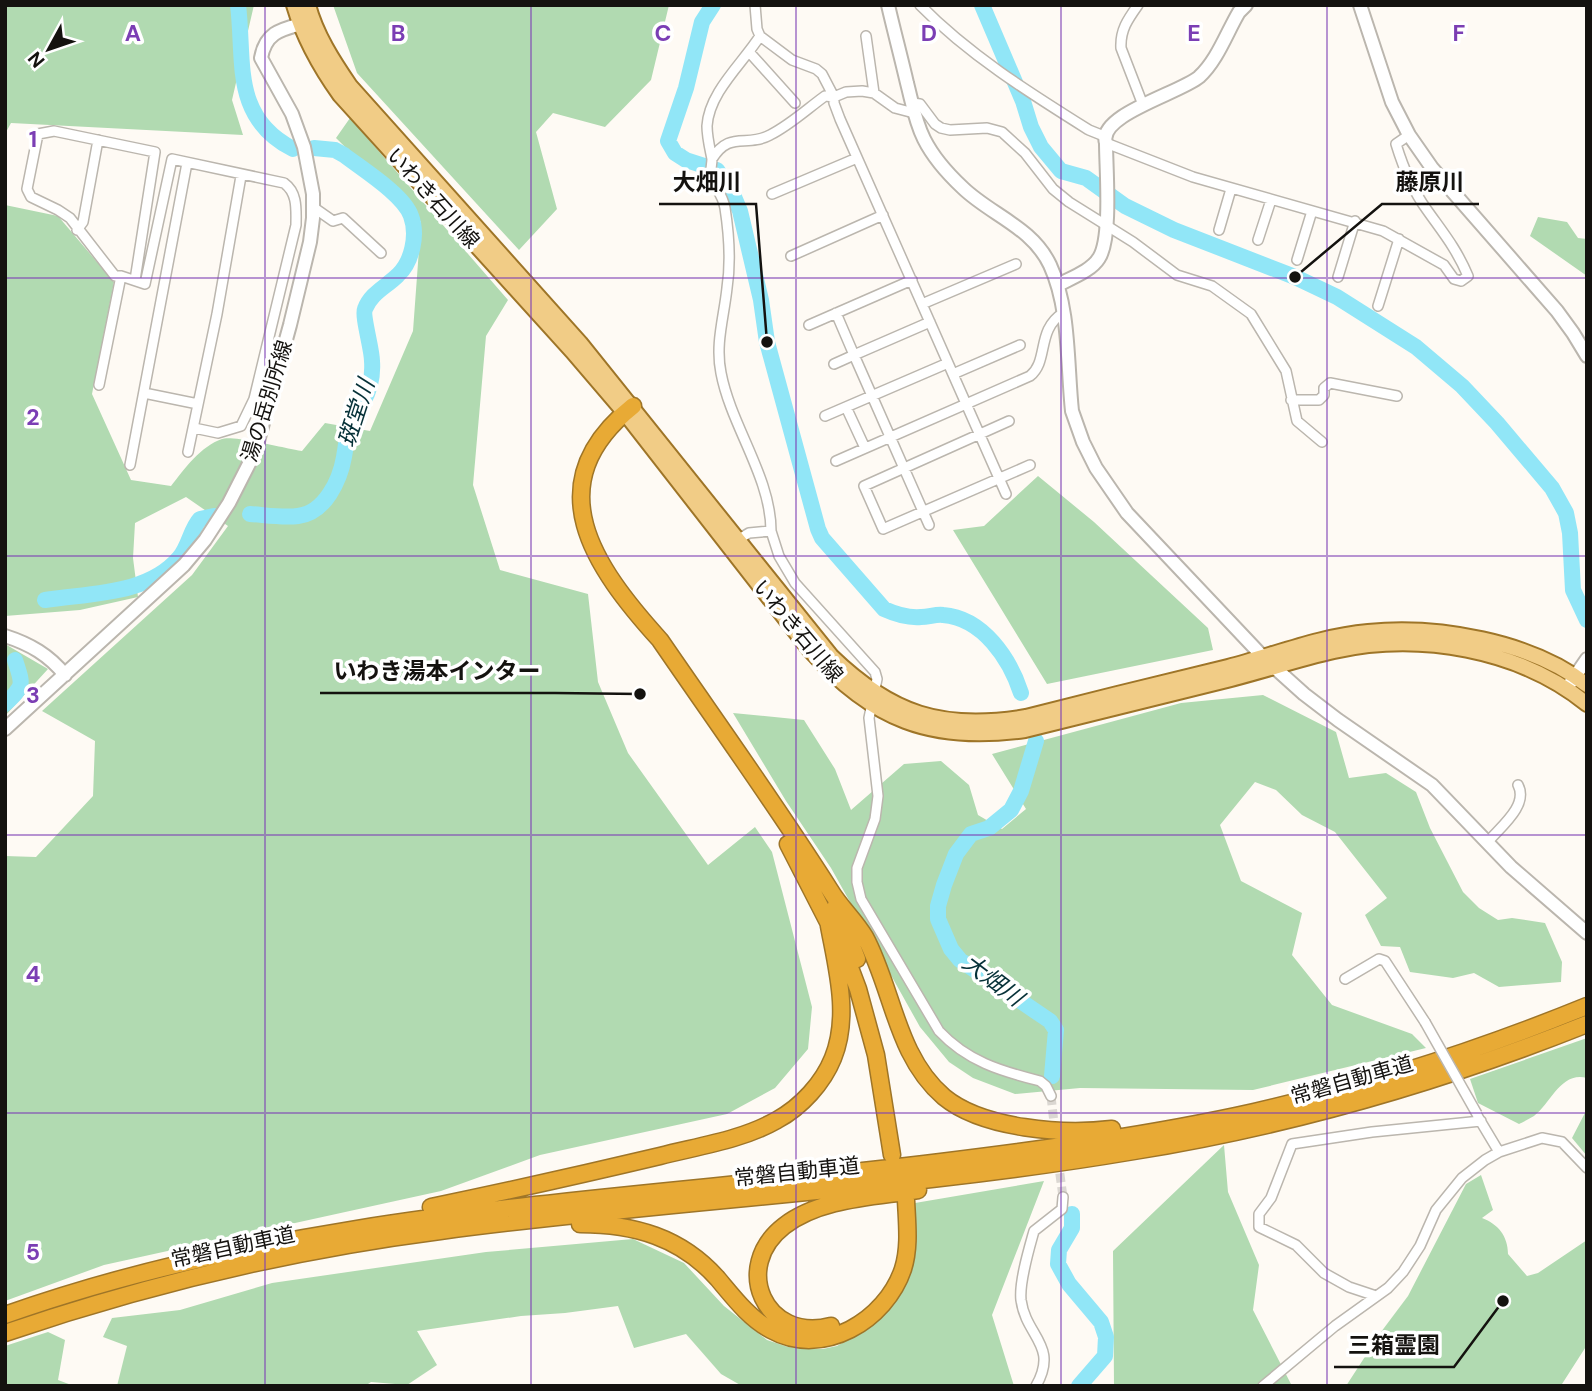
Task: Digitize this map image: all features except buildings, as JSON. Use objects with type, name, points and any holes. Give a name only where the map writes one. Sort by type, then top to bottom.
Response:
[{"type":"highway","points":[[629,410],[589,459],[581,485],[581,513],[595,552],[778,808],[833,896],[856,922],[886,986],[907,1046],[920,1069],[945,1098],[973,1114],[1015,1126],[1099,1130],[1315,1097]]},
{"type":"highway","points":[[642,620],[652,645],[783,835],[846,957],[867,1018],[897,1155],[894,1095],[876,1016],[833,896]]},
{"type":"highway","points":[[296,1239],[724,1140],[749,1133],[779,1119],[804,1100],[817,1084],[830,1065],[838,1043],[842,1014],[829,926]]},
{"type":"highway","name":"常磐自動車道","points":[[5,1315],[176,1265],[296,1239],[433,1216],[939,1163],[1073,1145],[1188,1125],[1315,1097],[1470,1050],[1587,1006]]},
{"type":"highway","name":"常磐自動車道","points":[[5,1333],[178,1281],[317,1251],[438,1231],[928,1179],[1114,1154],[1257,1127],[1319,1112],[1474,1066],[1587,1024]]},
{"type":"highway","points":[[317,1251],[573,1224],[610,1224],[633,1228],[661,1236],[690,1252],[745,1310],[770,1330],[794,1338],[820,1339],[847,1332],[863,1322],[880,1308],[893,1290],[904,1267],[907,1251],[901,1201],[897,1251],[891,1273],[880,1293],[866,1308],[837,1325],[812,1328],[789,1324],[766,1305],[758,1286],[761,1253],[775,1233],[786,1224],[806,1213],[835,1204],[942,1187],[1114,1154]]},
{"type":"main road","name":"いわき石川線","points":[[294,5],[306,23],[318,64],[340,95],[572,351],[629,410],[733,542],[809,649],[832,675],[854,694],[873,699],[915,725],[956,733],[994,734],[1025,730],[1270,663],[1335,650],[1375,645],[1418,644],[1493,656],[1530,670],[1587,685]]},
{"type":"main road","name":"いわき石川線","points":[[306,23],[308,5]]},
{"type":"main road","name":"いわき石川線","points":[[1571,682],[1587,704]]},
{"type":"street","points":[[755,5],[760,36],[792,60],[816,69],[825,79],[1006,494]]},
{"type":"street","points":[[888,5],[923,138],[964,190],[1014,224],[1042,251],[1058,285],[1072,411],[1096,468],[1127,513],[1270,663],[1338,720],[1432,785],[1511,867],[1587,933]]},
{"type":"street","points":[[920,5],[944,29],[995,68],[1105,140],[1193,177],[1355,221],[1399,239],[1444,265],[1454,279],[1461,281],[1468,276],[1447,234],[1420,200],[1402,161],[1396,144],[1409,135]]},
{"type":"street","points":[[1138,5],[1122,30],[1121,48],[1143,106]]},
{"type":"street","points":[[1058,285],[1092,266],[1104,247],[1107,129],[1117,120],[1188,85],[1200,76],[1210,65],[1245,5]]},
{"type":"street","points":[[1360,5],[1392,102],[1409,135],[1432,168],[1557,311],[1587,356]]},
{"type":"street","name":"湯の岳別所線","points":[[5,729],[184,565],[205,540],[229,503],[255,452],[300,285],[310,242],[313,206],[304,147],[292,114],[261,58],[264,44],[271,35],[306,23]]},
{"type":"street","points":[[760,36],[723,86],[707,127],[712,160],[710,178],[722,196],[729,246],[728,287],[719,341],[721,374],[769,507],[771,531],[779,556],[795,583],[875,672],[869,718],[878,796],[874,819],[857,869],[861,900],[939,1031],[954,1047],[973,1059],[1040,1081],[1051,1096]]},
{"type":"street","points":[[866,36],[874,93]]},
{"type":"street","points":[[750,53],[795,103]]},
{"type":"street","points":[[712,160],[721,146],[730,142],[765,138],[825,96],[834,97],[846,92],[874,93],[895,108],[913,108],[920,104],[941,128],[986,128],[1002,132],[1025,153],[1053,189],[1106,223],[1177,275],[1212,286],[1251,314],[1286,371],[1297,421],[1322,442]]},
{"type":"street","points":[[135,280],[155,152],[54,131],[38,134],[27,189],[31,197],[70,218],[115,276],[145,284],[172,159],[241,176],[284,183],[292,191],[295,198],[296,225],[254,399],[242,426],[218,433],[194,428]]},
{"type":"street","points":[[77,230],[83,222],[98,140]]},
{"type":"street","points":[[772,194],[858,158]]},
{"type":"street","points":[[130,465],[187,163]]},
{"type":"street","points":[[188,452],[241,176]]},
{"type":"street","points":[[1219,230],[1231,189]]},
{"type":"street","points":[[1258,240],[1270,200]]},
{"type":"street","points":[[313,206],[333,221],[343,218],[381,253]]},
{"type":"street","points":[[1297,261],[1312,211]]},
{"type":"street","points":[[791,256],[883,215]]},
{"type":"street","points":[[1338,277],[1355,221]]},
{"type":"street","points":[[1378,306],[1399,239]]},
{"type":"street","points":[[922,304],[1016,264]]},
{"type":"street","points":[[99,385],[121,276]]},
{"type":"street","points":[[809,325],[912,280]]},
{"type":"street","points":[[284,281],[300,285]]},
{"type":"street","points":[[836,313],[929,525]]},
{"type":"street","points":[[836,461],[1035,372],[1048,327],[1063,313]]},
{"type":"street","points":[[834,364],[930,322]]},
{"type":"street","points":[[953,374],[1020,345]]},
{"type":"street","points":[[825,416],[948,363]]},
{"type":"street","points":[[1291,400],[1319,400],[1324,395],[1324,388],[1330,383],[1398,396]]},
{"type":"street","points":[[144,393],[198,404]]},
{"type":"street","points":[[846,407],[865,448]]},
{"type":"street","points":[[1009,421],[863,486],[883,529],[1030,465]]},
{"type":"street","points":[[733,542],[749,533],[771,531]]},
{"type":"street","points":[[5,636],[52,659],[65,675]]},
{"type":"street","points":[[1571,682],[1587,659]]},
{"type":"street","points":[[1487,843],[1519,804],[1521,796],[1518,785]]},
{"type":"street","points":[[1345,979],[1379,959],[1385,961],[1425,1022],[1499,1152]]},
{"type":"street","points":[[1376,1296],[1349,1287],[1324,1273],[1296,1245],[1259,1227],[1259,1214],[1271,1199],[1292,1144],[1479,1118]]},
{"type":"street","points":[[1264,1386],[1403,1272],[1420,1246],[1437,1210],[1462,1178],[1499,1152],[1542,1138],[1562,1142],[1587,1168]]},
{"type":"street","points":[[1036,1386],[1045,1366],[1045,1354],[1024,1312],[1022,1290],[1034,1231],[1062,1209],[1063,1197]]},
{"type":"green space","points":[[5,5],[254,5],[232,100],[243,135],[11,123],[5,134]]},
{"type":"green space","points":[[333,5],[669,5],[651,80],[605,127],[553,113],[536,132],[557,209],[519,250],[357,73]]},
{"type":"green space","points":[[350,118],[508,300],[486,336],[473,485],[500,570],[588,594],[598,682],[628,753],[708,865],[755,827],[772,852],[812,1007],[808,1049],[775,1088],[727,1114],[540,1155],[441,1191],[104,1265],[5,1301],[5,856],[36,857],[93,796],[95,741],[42,711],[192,575],[228,526],[186,497],[135,523],[133,558],[138,597],[80,610],[5,616],[5,205],[58,216],[114,282],[92,394],[131,480],[171,486],[200,452],[222,439],[302,451],[325,423],[370,431],[413,331],[421,222],[336,138]]},
{"type":"green space","points":[[1538,217],[1567,222],[1578,238],[1587,239],[1587,276],[1530,236]]},
{"type":"green space","points":[[1038,476],[1094,522],[1208,628],[1213,650],[1047,684],[953,530],[984,526]]},
{"type":"green space","points":[[5,644],[48,669],[5,716]]},
{"type":"green space","points":[[1263,695],[1336,732],[1349,778],[1386,773],[1416,792],[1430,828],[1463,892],[1479,908],[1498,920],[1512,918],[1545,923],[1562,962],[1561,982],[1499,987],[1474,973],[1453,978],[1410,972],[1400,947],[1381,946],[1365,915],[1387,898],[1335,832],[1302,815],[1276,790],[1255,782],[1220,825],[1241,881],[1302,913],[1292,955],[1332,1005],[1412,1034],[1426,1048],[1253,1090],[1080,1088],[1015,1094],[973,1078],[949,1062],[920,1027],[831,868],[786,801],[733,713],[804,720],[835,769],[851,810],[904,764],[941,761],[969,785],[978,815],[1002,829],[1026,809],[992,754],[1181,703]]},
{"type":"green space","points":[[1587,1038],[1587,1078],[1570,1079],[1563,1084],[1534,1116],[1519,1124],[1478,1103],[1470,1079]]},
{"type":"green space","points":[[1587,1109],[1587,1156],[1572,1138]]},
{"type":"green space","points":[[1224,1145],[1228,1192],[1259,1265],[1253,1310],[1292,1386],[1114,1386],[1113,1251]]},
{"type":"green space","points":[[1481,1175],[1493,1210],[1482,1218],[1501,1232],[1508,1254],[1527,1276],[1538,1273],[1587,1240],[1587,1345],[1562,1384],[1564,1386],[1346,1386],[1408,1296],[1466,1184]]},
{"type":"green space","points":[[1044,1181],[992,1315],[1014,1386],[742,1386],[721,1374],[686,1334],[634,1348],[618,1306],[417,1331],[437,1365],[407,1385],[371,1382],[365,1386],[117,1386],[127,1346],[103,1337],[112,1318],[180,1310],[272,1283],[486,1252],[633,1239],[684,1263],[724,1306],[767,1340],[788,1347],[823,1349],[837,1346],[878,1321],[899,1295],[914,1253],[915,1203]]},
{"type":"green space","points":[[48,1332],[65,1340],[58,1380],[74,1386],[5,1386],[5,1346]]},
{"type":"waterway","name":"斑堂川","points":[[238,5],[242,67],[250,104],[259,121],[273,136],[293,149]]},
{"type":"waterway","name":"大畑川","points":[[713,5],[702,22],[686,88],[668,141],[675,153],[686,160],[717,170],[732,192],[740,211],[761,300],[767,342],[822,538],[884,609],[912,617],[940,615],[957,618],[982,632],[1002,654],[1021,693]]},
{"type":"waterway","points":[[982,5],[1023,101],[1031,127],[1041,147],[1061,171],[1086,178],[1125,206],[1174,230],[1295,277],[1337,297],[1416,347],[1462,386],[1552,488],[1566,513],[1570,533],[1573,590],[1587,620]]},
{"type":"waterway","name":"斑堂川","points":[[250,514],[280,517],[308,514],[330,494],[342,466],[351,422],[365,397],[372,372],[365,309],[375,294],[403,270],[412,248],[413,223],[407,208],[400,200],[344,155],[335,150],[314,148]]},
{"type":"waterway","name":"斑堂川","points":[[45,600],[117,590],[151,579],[179,558],[200,519],[214,516]]},
{"type":"waterway","name":"斑堂川","points":[[5,704],[16,693],[20,684],[15,660]]},
{"type":"waterway","name":"大畑川","points":[[1036,741],[1021,791],[1011,810],[989,828],[971,834],[956,854],[938,906],[938,919],[951,949],[960,960],[1050,1021],[1056,1030],[1052,1076]]},
{"type":"waterway","name":"大畑川","points":[[1072,1214],[1072,1228],[1059,1250],[1058,1264],[1069,1284],[1101,1322],[1106,1337],[1105,1356],[1079,1386]]},
{"type":"tunnel","points":[[1051,1096],[1055,1132]]},
{"type":"tunnel","points":[[1058,1160],[1063,1197]]},
{"type":"place","name":"藤原川","points":[[1295,277]]},
{"type":"place","name":"大畑川","points":[[767,342]]},
{"type":"place","name":"いわき湯本インター","points":[[640,694]]},
{"type":"place","name":"三箱霊園","points":[[1503,1301]]}]
